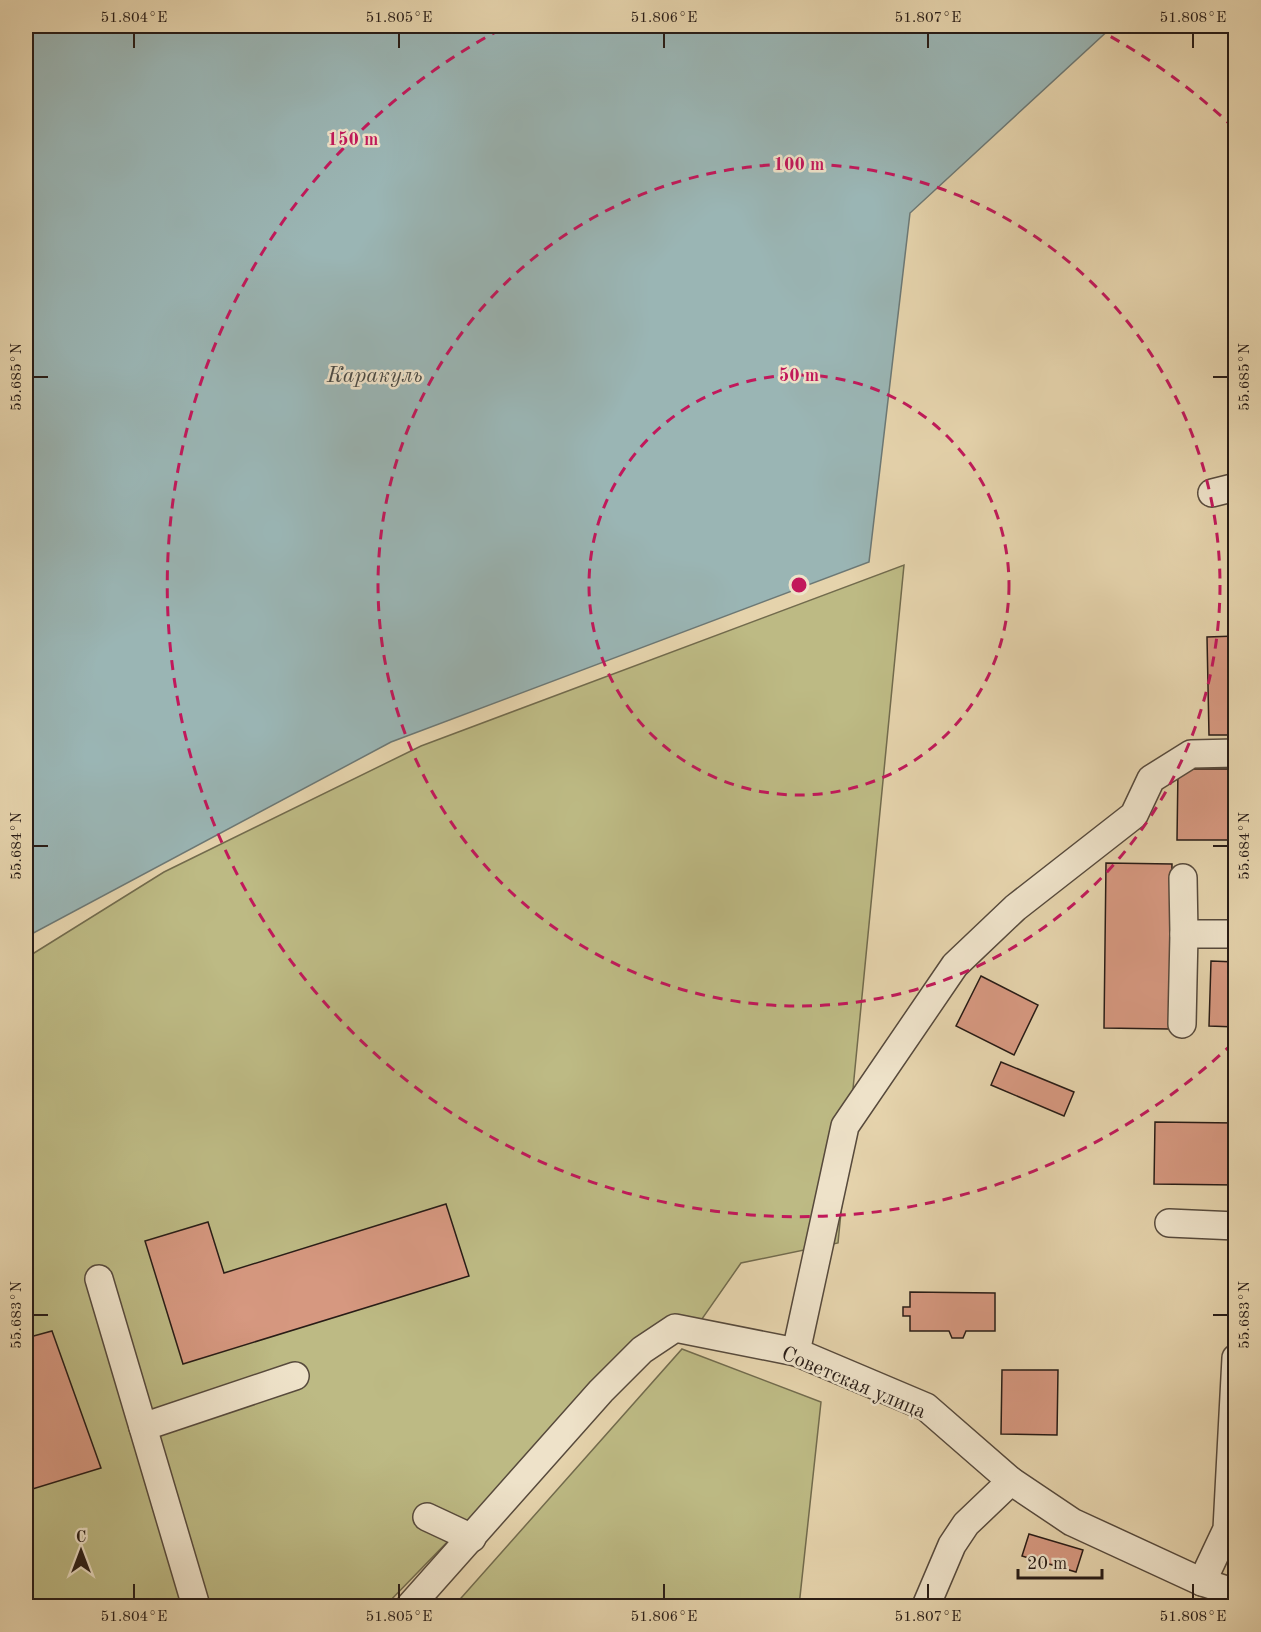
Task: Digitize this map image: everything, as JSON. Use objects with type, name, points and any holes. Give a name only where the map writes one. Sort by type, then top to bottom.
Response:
[{"type":"street","points":[[796,1352],[845,1126],[955,965],[1015,908],[1134,815],[1151,779],[1191,754],[1236,753]]},
{"type":"street","points":[[1182,1024],[1183,878]]},
{"type":"street","points":[[1184,934],[1236,934]]},
{"type":"street","points":[[1169,1223],[1236,1226]]},
{"type":"street","points":[[99,1278],[196,1606]]},
{"type":"street","name":"Советская улица","points":[[472,1538],[601,1390],[642,1350],[675,1328],[796,1352],[926,1407],[1011,1481],[1072,1522],[1202,1582],[1236,1593]]},
{"type":"street","points":[[1202,1582],[1227,1529],[1236,1358]]},
{"type":"street","points":[[143,1427],[295,1376]]},
{"type":"street","points":[[926,1606],[952,1545],[966,1524],[1011,1481]]},
{"type":"street","points":[[410,1606],[472,1538],[427,1518]]},
{"type":"shaded area","points":[[904,565],[838,1243],[741,1263],[695,1329],[630,1354],[385,1606],[26,1606],[26,958],[164,872],[421,746]]},
{"type":"shaded area","points":[[682,1349],[821,1402],[799,1606],[454,1606]]},
{"type":"water","name":"Каракуль","points":[[26,26],[1113,26],[910,213],[869,562],[391,742],[26,937]]},
{"type":"building","points":[[1236,636],[1236,735],[1209,735],[1207,637]]},
{"type":"building","points":[[1178,769],[1236,769],[1236,840],[1177,840]]},
{"type":"building","points":[[1106,863],[1172,864],[1169,1029],[1104,1028]]},
{"type":"building","points":[[1211,961],[1236,962],[1236,1027],[1209,1026]]},
{"type":"building","points":[[981,976],[1038,1005],[1014,1055],[956,1026]]},
{"type":"building","points":[[1001,1062],[1074,1092],[1064,1116],[991,1085]]},
{"type":"building","points":[[1155,1122],[1236,1123],[1236,1185],[1154,1184]]},
{"type":"building","points":[[446,1204],[469,1276],[183,1364],[145,1241],[208,1222],[224,1273]]},
{"type":"building","points":[[910,1292],[995,1293],[995,1331],[966,1331],[963,1338],[952,1338],[949,1331],[910,1331],[910,1316],[903,1316],[903,1307],[910,1307]]},
{"type":"building","points":[[52,1331],[101,1468],[26,1491],[26,1338]]},
{"type":"building","points":[[1002,1370],[1058,1370],[1057,1435],[1001,1434]]},
{"type":"building","points":[[1029,1534],[1083,1550],[1076,1572],[1022,1556]]}]
